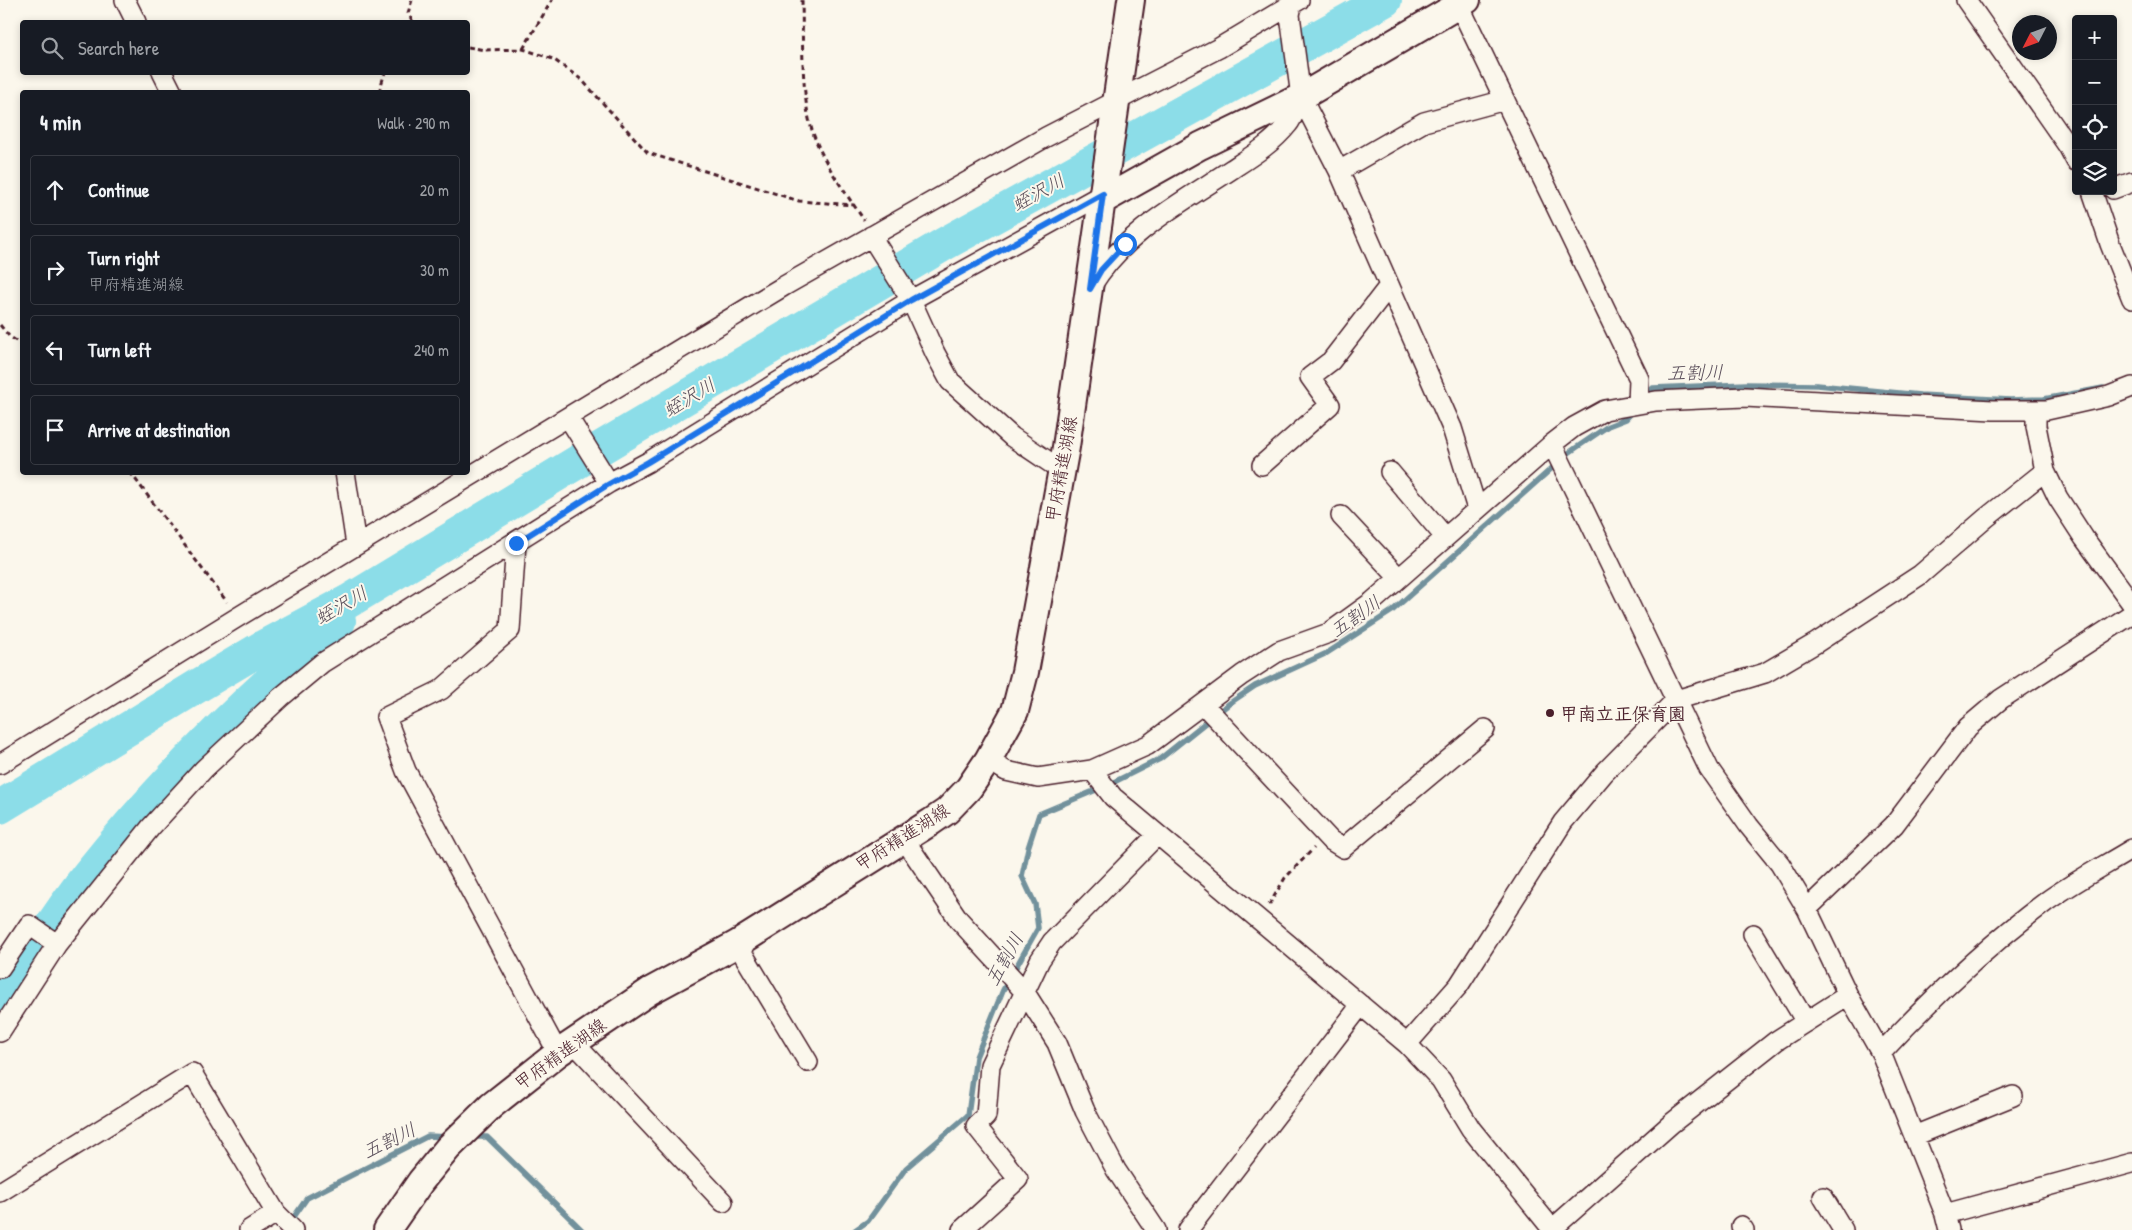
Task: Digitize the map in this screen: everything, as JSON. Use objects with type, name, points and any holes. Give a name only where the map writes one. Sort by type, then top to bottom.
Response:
[{"type":"main road","name":"甲府精進湖線","points":[[387,1230],[421,1181],[448,1148],[491,1106],[565,1047],[650,992],[737,944],[947,811],[970,788],[988,760],[1015,711],[1026,672],[1090,289],[1131,0]]},
{"type":"main road","points":[[1103,194],[1200,146],[1463,2]]},
{"type":"street","points":[[125,0],[135,20]]},
{"type":"street","points":[[1966,0],[2072,155]]},
{"type":"street","points":[[1463,2],[1505,100],[1639,379],[1638,404]]},
{"type":"street","points":[[0,764],[356,545],[572,423],[784,286],[873,241],[1046,137],[1116,105],[1294,4],[1300,90],[1290,123],[1264,148],[1158,219],[1125,244],[1101,270],[1090,289]]},
{"type":"street","points":[[164,75],[171,90]]},
{"type":"street","points":[[1300,90],[1339,170],[1452,428],[1477,509]]},
{"type":"street","points":[[1339,170],[1424,122],[1505,100]]},
{"type":"street","points":[[2117,188],[2132,182]]},
{"type":"street","points":[[0,1032],[56,943],[151,827],[204,769],[281,697],[322,663],[516,543],[607,480],[648,462],[909,298],[1103,194]]},
{"type":"street","points":[[2098,195],[2110,244],[2132,299]]},
{"type":"street","points":[[873,241],[909,298],[950,381],[1012,437],[1061,470]]},
{"type":"street","points":[[1262,466],[1330,405],[1310,377],[1331,361],[1389,286]]},
{"type":"street","points":[[988,760],[1006,771],[1038,778],[1092,770],[1148,745],[1279,651],[1329,633],[1372,602],[1552,444],[1574,427],[1605,410],[1656,401],[1745,398],[1983,410],[2047,410],[2109,396],[2132,387]]},
{"type":"street","points":[[2036,410],[2036,426],[2045,471],[2058,498],[2132,604]]},
{"type":"street","points":[[572,423],[607,480]]},
{"type":"street","points":[[1552,444],[1709,769],[1748,826],[1780,864],[1807,909],[1848,995],[1881,1053],[1947,1222],[2132,1164]]},
{"type":"street","points":[[1406,1044],[1459,984],[1563,822],[1605,772],[1676,700],[1765,673],[1816,643],[1920,575],[1986,518],[2045,471]]},
{"type":"street","points":[[1390,472],[1445,537]]},
{"type":"street","points":[[345,475],[356,545]]},
{"type":"street","points":[[1341,516],[1398,578]]},
{"type":"street","points":[[516,543],[510,630],[441,690],[386,718],[406,771],[565,1047],[723,1202]]},
{"type":"street","points":[[1807,909],[1894,825],[1968,727],[2001,699],[2132,614]]},
{"type":"street","points":[[1203,704],[1326,836],[1343,848],[1484,728]]},
{"type":"street","points":[[1092,770],[1113,797],[1406,1044],[1441,1080],[1471,1129],[1552,1229],[1672,1123],[1776,1041],[1848,995]]},
{"type":"street","points":[[962,1230],[1018,1180],[976,1126],[986,1116],[990,1065],[1024,991],[1052,942],[1157,835]]},
{"type":"street","points":[[904,839],[959,920],[1024,991],[1057,1043],[1085,1111],[1116,1170],[1156,1230]]},
{"type":"street","points":[[1881,1053],[1931,1001],[1973,962],[2048,900],[2132,849]]},
{"type":"street","points":[[0,968],[29,925],[56,943]]},
{"type":"street","points":[[1753,934],[1806,1022]]},
{"type":"street","points":[[737,944],[808,1062]]},
{"type":"street","points":[[1188,1230],[1361,1005]]},
{"type":"street","points":[[0,1192],[192,1073],[278,1215],[293,1230]]},
{"type":"street","points":[[1914,1136],[2013,1096]]},
{"type":"street","points":[[1823,1197],[1843,1230]]},
{"type":"street","points":[[249,1230],[278,1215]]},
{"type":"path","points":[[412,0],[408,13],[412,20]]},
{"type":"path","points":[[523,49],[552,0]]},
{"type":"path","points":[[802,0],[804,77],[809,120],[823,155],[866,223],[873,241]]},
{"type":"path","points":[[470,47],[485,50],[523,49],[553,58],[582,80],[648,153],[799,201],[854,205]]},
{"type":"path","points":[[380,90],[384,75]]},
{"type":"path","points":[[0,326],[9,336],[20,344]]},
{"type":"path","points":[[132,475],[238,617]]},
{"type":"path","points":[[1258,920],[1285,878],[1326,836]]},
{"type":"waterway","name":"蛭沢川","points":[[0,807],[263,647],[349,601],[594,452],[946,243],[1385,0]]},
{"type":"waterway","name":"五割川","points":[[1646,397],[1653,388],[1746,384],[1817,385],[1920,395],[2010,400],[2044,399],[2103,388]]},
{"type":"waterway","name":"五割川","points":[[855,1230],[868,1221],[906,1168],[968,1115],[976,1057],[1003,990],[1038,928],[1035,904],[1022,876],[1028,848],[1039,814],[1108,785],[1160,759],[1230,703],[1255,686],[1327,653],[1392,611],[1570,452],[1608,426],[1626,419],[1633,411]]},
{"type":"waterway","points":[[0,1008],[64,907],[116,841],[176,774],[239,710],[339,621]]},
{"type":"waterway","name":"五割川","points":[[289,1224],[307,1198],[428,1136],[449,1137]]},
{"type":"waterway","name":"五割川","points":[[470,1137],[487,1137],[582,1230]]},
{"type":"place","name":"甲南立正保育園","points":[[1550,713]]},
{"type":"route","points":[[516,543],[609,484],[648,462],[911,300],[1103,194],[1090,289],[1101,270],[1125,244]]}]
